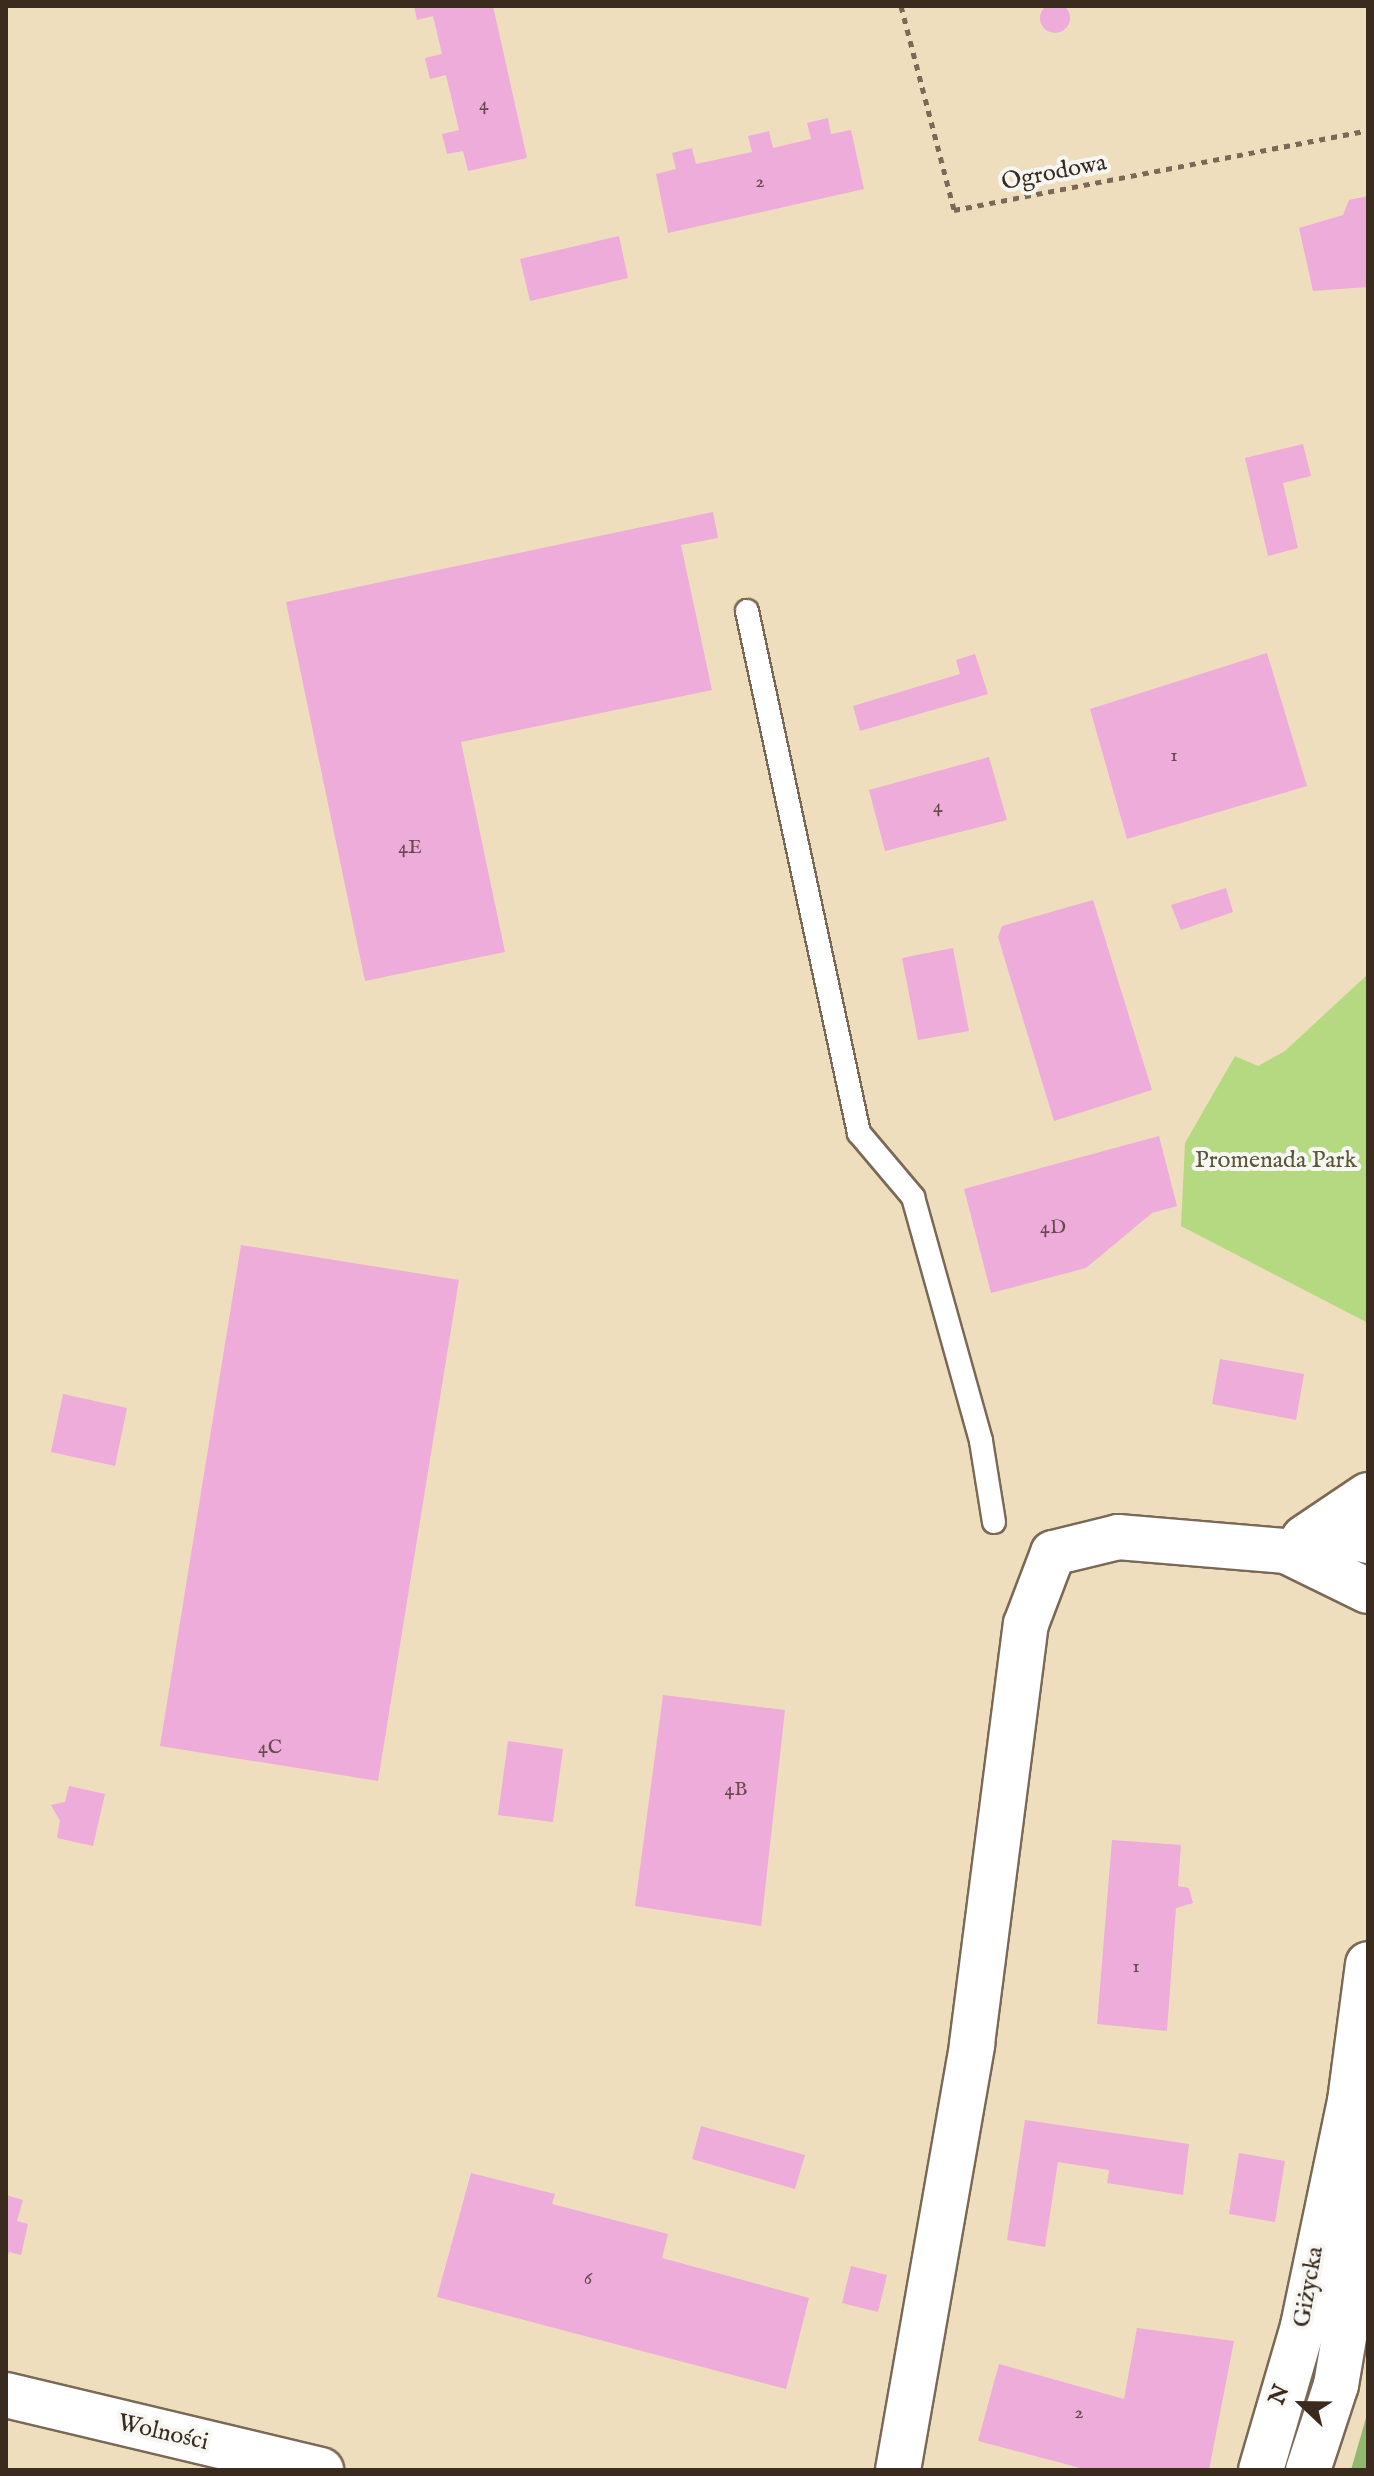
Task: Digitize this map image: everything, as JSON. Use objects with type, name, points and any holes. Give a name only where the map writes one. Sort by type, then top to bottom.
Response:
[{"type":"street","points":[[1286,1551],[1368,1495]]},
{"type":"street","points":[[898,2470],[972,2044],[1026,1624],[1053,1553],[1118,1537],[1286,1551],[1346,1536],[1368,1541]]},
{"type":"street","points":[[1286,1551],[1368,1591]]},
{"type":"street","name":"Giżycka","points":[[1261,2470],[1303,2326],[1350,2101],[1368,1964]]},
{"type":"street","name":"Giżycka","points":[[1308,2470],[1336,2385],[1349,2308],[1359,2207],[1350,2101]]},
{"type":"street","name":"Wolności","points":[[6,2395],[321,2470]]},
{"type":"lane","points":[[747,611],[859,1133],[913,1197],[981,1441],[994,1522]]},
{"type":"path","name":"Ogrodowa","points":[[901,6],[954,210],[1368,130]]},
{"type":"green space","name":"Promenada Park","points":[[1368,974],[1368,1323],[1181,1226],[1185,1143],[1235,1056],[1258,1066],[1285,1051]]},
{"type":"green space","points":[[1368,2411],[1368,2470],[1351,2470]]},
{"type":"building","points":[[1055,3],[1066,7],[1070,18],[1066,29],[1055,33],[1044,29],[1040,18],[1044,7]]},
{"type":"building","points":[[414,6],[493,6],[527,158],[468,171],[463,151],[447,154],[442,134],[459,130],[446,75],[430,79],[425,58],[442,54],[433,16],[417,20]]},
{"type":"building","points":[[828,118],[831,134],[851,130],[864,189],[668,233],[656,174],[676,169],[672,153],[692,148],[696,164],[752,152],[748,136],[769,131],[773,148],[811,139],[807,123]]},
{"type":"building","points":[[1368,196],[1368,287],[1313,291],[1299,228],[1343,215],[1349,200]]},
{"type":"building","points":[[619,236],[628,278],[530,301],[520,259]]},
{"type":"building","points":[[1303,444],[1311,476],[1283,483],[1298,548],[1268,556],[1245,458]]},
{"type":"building","points":[[713,512],[718,538],[681,545],[712,690],[461,742],[505,952],[365,981],[286,602]]},
{"type":"building","points":[[1267,653],[1307,786],[1127,839],[1090,709]]},
{"type":"building","points":[[975,654],[988,694],[860,731],[853,706],[960,674],[956,660]]},
{"type":"building","points":[[989,757],[1007,820],[885,851],[869,790]]},
{"type":"building","points":[[1226,888],[1233,912],[1181,930],[1171,905]]},
{"type":"building","points":[[1093,900],[1152,1090],[1054,1121],[998,937],[1002,926]]},
{"type":"building","points":[[953,948],[969,1031],[918,1040],[902,958]]},
{"type":"building","points":[[1159,1136],[1177,1206],[1152,1213],[1086,1268],[991,1293],[964,1189]]},
{"type":"building","points":[[241,1245],[459,1280],[378,1781],[160,1746]]},
{"type":"building","points":[[1220,1359],[1304,1374],[1296,1420],[1212,1404]]},
{"type":"building","points":[[63,1394],[127,1408],[115,1466],[51,1452]]},
{"type":"building","points":[[663,1695],[785,1710],[761,1926],[635,1906]]},
{"type":"building","points":[[508,1741],[563,1749],[553,1822],[498,1815]]},
{"type":"building","points":[[69,1786],[105,1794],[93,1846],[57,1838],[60,1821],[51,1805],[65,1802]]},
{"type":"building","points":[[1112,1840],[1181,1845],[1178,1886],[1189,1888],[1193,1903],[1176,1908],[1167,2031],[1097,2024]]},
{"type":"building","points":[[1025,2120],[1189,2144],[1183,2195],[1107,2183],[1109,2170],[1058,2162],[1045,2247],[1007,2240]]},
{"type":"building","points":[[701,2126],[805,2155],[795,2189],[692,2159]]},
{"type":"building","points":[[1239,2153],[1285,2161],[1275,2222],[1229,2214]]},
{"type":"building","points":[[471,2173],[555,2194],[552,2204],[668,2234],[662,2258],[809,2298],[786,2389],[437,2297]]},
{"type":"building","points":[[6,2195],[23,2200],[17,2221],[28,2224],[21,2255],[9,2252],[7,2259]]},
{"type":"building","points":[[851,2266],[887,2275],[878,2312],[842,2303]]},
{"type":"building","points":[[1137,2328],[1234,2341],[1209,2470],[1088,2470],[978,2441],[999,2364],[1124,2399]]}]
